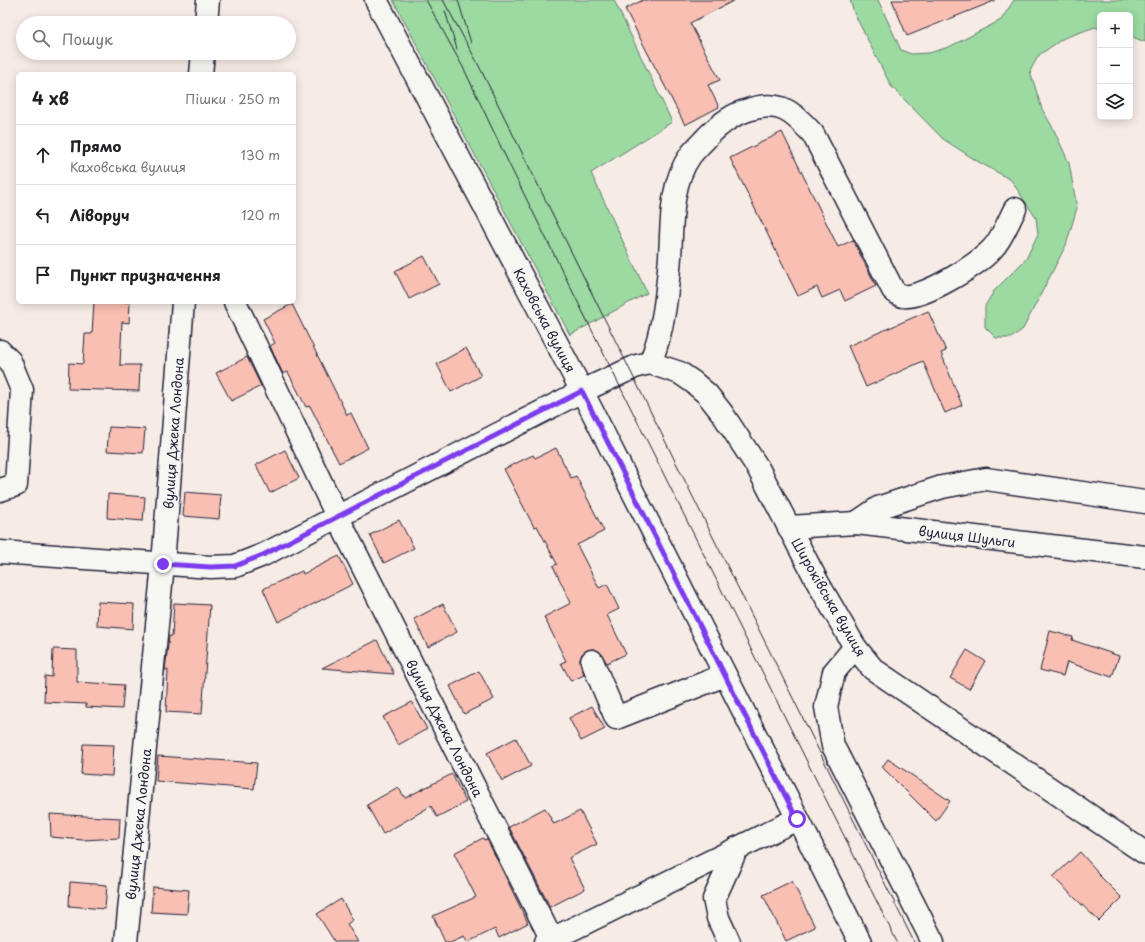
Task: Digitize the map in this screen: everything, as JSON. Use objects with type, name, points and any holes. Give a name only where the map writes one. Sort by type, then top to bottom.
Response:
[{"type":"street","points":[[207,16],[208,0]]},
{"type":"street","name":"Каховська вулиця","points":[[376,0],[582,391],[860,942]]},
{"type":"street","points":[[201,72],[202,60]]},
{"type":"street","points":[[0,552],[211,567],[235,566],[263,555],[582,391],[644,364],[658,344],[664,313],[671,225],[682,172],[690,157],[712,132],[725,122],[758,106],[772,105],[782,107],[803,122],[813,134],[893,290],[901,296],[908,296],[933,287],[964,271],[979,261],[993,248],[1015,209]]},
{"type":"street","name":"вулиця Джека Лондона","points":[[126,942],[163,564],[183,304]]},
{"type":"street","name":"вулиця Джека Лондона","points":[[236,304],[338,516],[550,941],[797,819]]},
{"type":"street","points":[[0,350],[10,361],[22,390],[16,485],[0,490]]},
{"type":"street","name":"Широківська вулиця","points":[[644,364],[680,373],[708,394],[758,468],[855,647],[873,669],[1145,853]]},
{"type":"street","points":[[856,523],[878,508],[942,487],[986,479],[1145,502]]},
{"type":"street","name":"вулиця Шульги","points":[[789,527],[856,523],[1145,557]]},
{"type":"street","points":[[855,647],[834,672],[826,707],[833,746],[933,942]]},
{"type":"street","points":[[592,661],[616,718],[725,675]]},
{"type":"street","points":[[729,942],[718,918],[714,899],[737,848]]},
{"type":"green space","points":[[393,0],[614,0],[672,122],[591,173],[647,293],[570,335]]},
{"type":"green space","points":[[850,0],[878,0],[901,50],[911,54],[929,53],[949,47],[1001,20],[1014,0],[1145,0],[1145,42],[1133,37],[1133,12],[1097,12],[1097,28],[1095,27],[1064,38],[1039,55],[1030,71],[1042,109],[1053,128],[1069,163],[1077,208],[1066,245],[1023,329],[1011,338],[996,338],[985,327],[985,306],[994,291],[1026,259],[1038,234],[1036,218],[1011,180],[977,161],[943,139],[891,86],[854,13]]},
{"type":"building","points":[[643,0],[735,0],[690,23],[720,80],[708,85],[719,107],[685,125],[625,9]]},
{"type":"building","points":[[892,0],[994,0],[994,1],[907,36]]},
{"type":"building","points":[[782,132],[838,247],[853,240],[876,286],[845,301],[840,290],[822,298],[817,287],[798,296],[730,158]]},
{"type":"building","points":[[424,256],[439,284],[409,299],[395,271]]},
{"type":"building","points":[[94,304],[130,304],[129,323],[122,322],[120,365],[140,365],[139,391],[68,389],[69,363],[83,364],[85,334],[92,334]]},
{"type":"building","points":[[292,304],[347,415],[351,413],[368,448],[339,463],[310,406],[306,407],[288,372],[283,374],[270,346],[275,343],[263,319]]},
{"type":"building","points":[[928,311],[946,351],[941,353],[962,405],[945,413],[923,361],[866,387],[848,346]]},
{"type":"building","points":[[466,348],[481,376],[451,392],[437,364]]},
{"type":"building","points":[[247,357],[261,386],[231,401],[216,373]]},
{"type":"building","points":[[109,427],[145,429],[143,453],[107,451]]},
{"type":"building","points":[[556,448],[571,478],[576,476],[604,531],[577,545],[599,588],[607,584],[619,609],[607,615],[626,654],[607,663],[599,651],[593,649],[587,650],[582,654],[580,660],[584,675],[571,681],[561,663],[566,661],[544,617],[571,603],[553,566],[557,564],[537,526],[534,527],[504,469],[533,455],[535,458]]},
{"type":"building","points":[[285,450],[299,478],[270,493],[256,465]]},
{"type":"building","points":[[185,492],[221,495],[219,519],[183,516]]},
{"type":"building","points":[[108,494],[145,497],[143,521],[107,518]]},
{"type":"building","points":[[399,520],[414,548],[384,563],[370,535]]},
{"type":"building","points":[[339,556],[353,584],[278,622],[263,589],[302,571],[303,574]]},
{"type":"building","points":[[98,602],[134,604],[133,629],[97,626]]},
{"type":"building","points":[[174,603],[210,605],[202,714],[166,712],[168,670],[165,670],[169,636],[172,636]]},
{"type":"building","points":[[443,604],[457,632],[428,647],[414,619]]},
{"type":"building","points":[[1050,631],[1073,637],[1072,640],[1119,656],[1112,677],[1067,662],[1063,676],[1040,670]]},
{"type":"building","points":[[377,640],[394,674],[322,668]]},
{"type":"building","points":[[53,649],[77,650],[77,682],[124,685],[122,709],[86,707],[86,704],[44,702],[45,676],[52,677]]},
{"type":"building","points":[[967,650],[985,661],[969,689],[950,678]]},
{"type":"building","points":[[479,671],[494,699],[464,714],[450,686]]},
{"type":"building","points":[[412,702],[427,729],[398,745],[383,717]]},
{"type":"building","points":[[592,706],[605,729],[581,741],[569,718]]},
{"type":"building","points":[[516,738],[531,766],[502,781],[487,753]]},
{"type":"building","points":[[83,744],[114,745],[112,776],[81,774]]},
{"type":"building","points":[[158,756],[257,763],[254,789],[156,781]]},
{"type":"building","points":[[888,759],[950,801],[936,821],[882,767]]},
{"type":"building","points":[[452,774],[466,802],[437,817],[431,806],[383,834],[367,805],[398,787],[405,798]]},
{"type":"building","points":[[545,808],[554,824],[580,811],[597,844],[569,858],[585,889],[550,907],[509,827]]},
{"type":"building","points":[[50,814],[120,818],[119,838],[83,840],[51,837]]},
{"type":"building","points":[[483,838],[484,840],[487,839],[528,923],[499,938],[495,929],[468,942],[464,936],[450,942],[445,942],[433,916],[476,897],[454,853]]},
{"type":"building","points":[[1080,852],[1097,871],[1096,872],[1122,898],[1099,921],[1053,877]]},
{"type":"building","points":[[792,881],[815,927],[786,941],[763,895]]},
{"type":"building","points":[[70,882],[107,885],[105,909],[69,906]]},
{"type":"building","points":[[153,887],[189,890],[187,914],[151,912]]},
{"type":"building","points":[[341,899],[353,920],[347,924],[358,942],[335,942],[317,914]]},
{"type":"tram line","points":[[426,0],[464,69],[510,166],[897,942]]},
{"type":"tram line","points":[[443,0],[477,62],[914,942]]},
{"type":"tram line","points":[[458,0],[471,43]]},
{"type":"tram line","points":[[445,11],[457,49]]},
{"type":"route","points":[[163,564],[211,567],[235,566],[263,555],[582,391],[797,819]]}]
